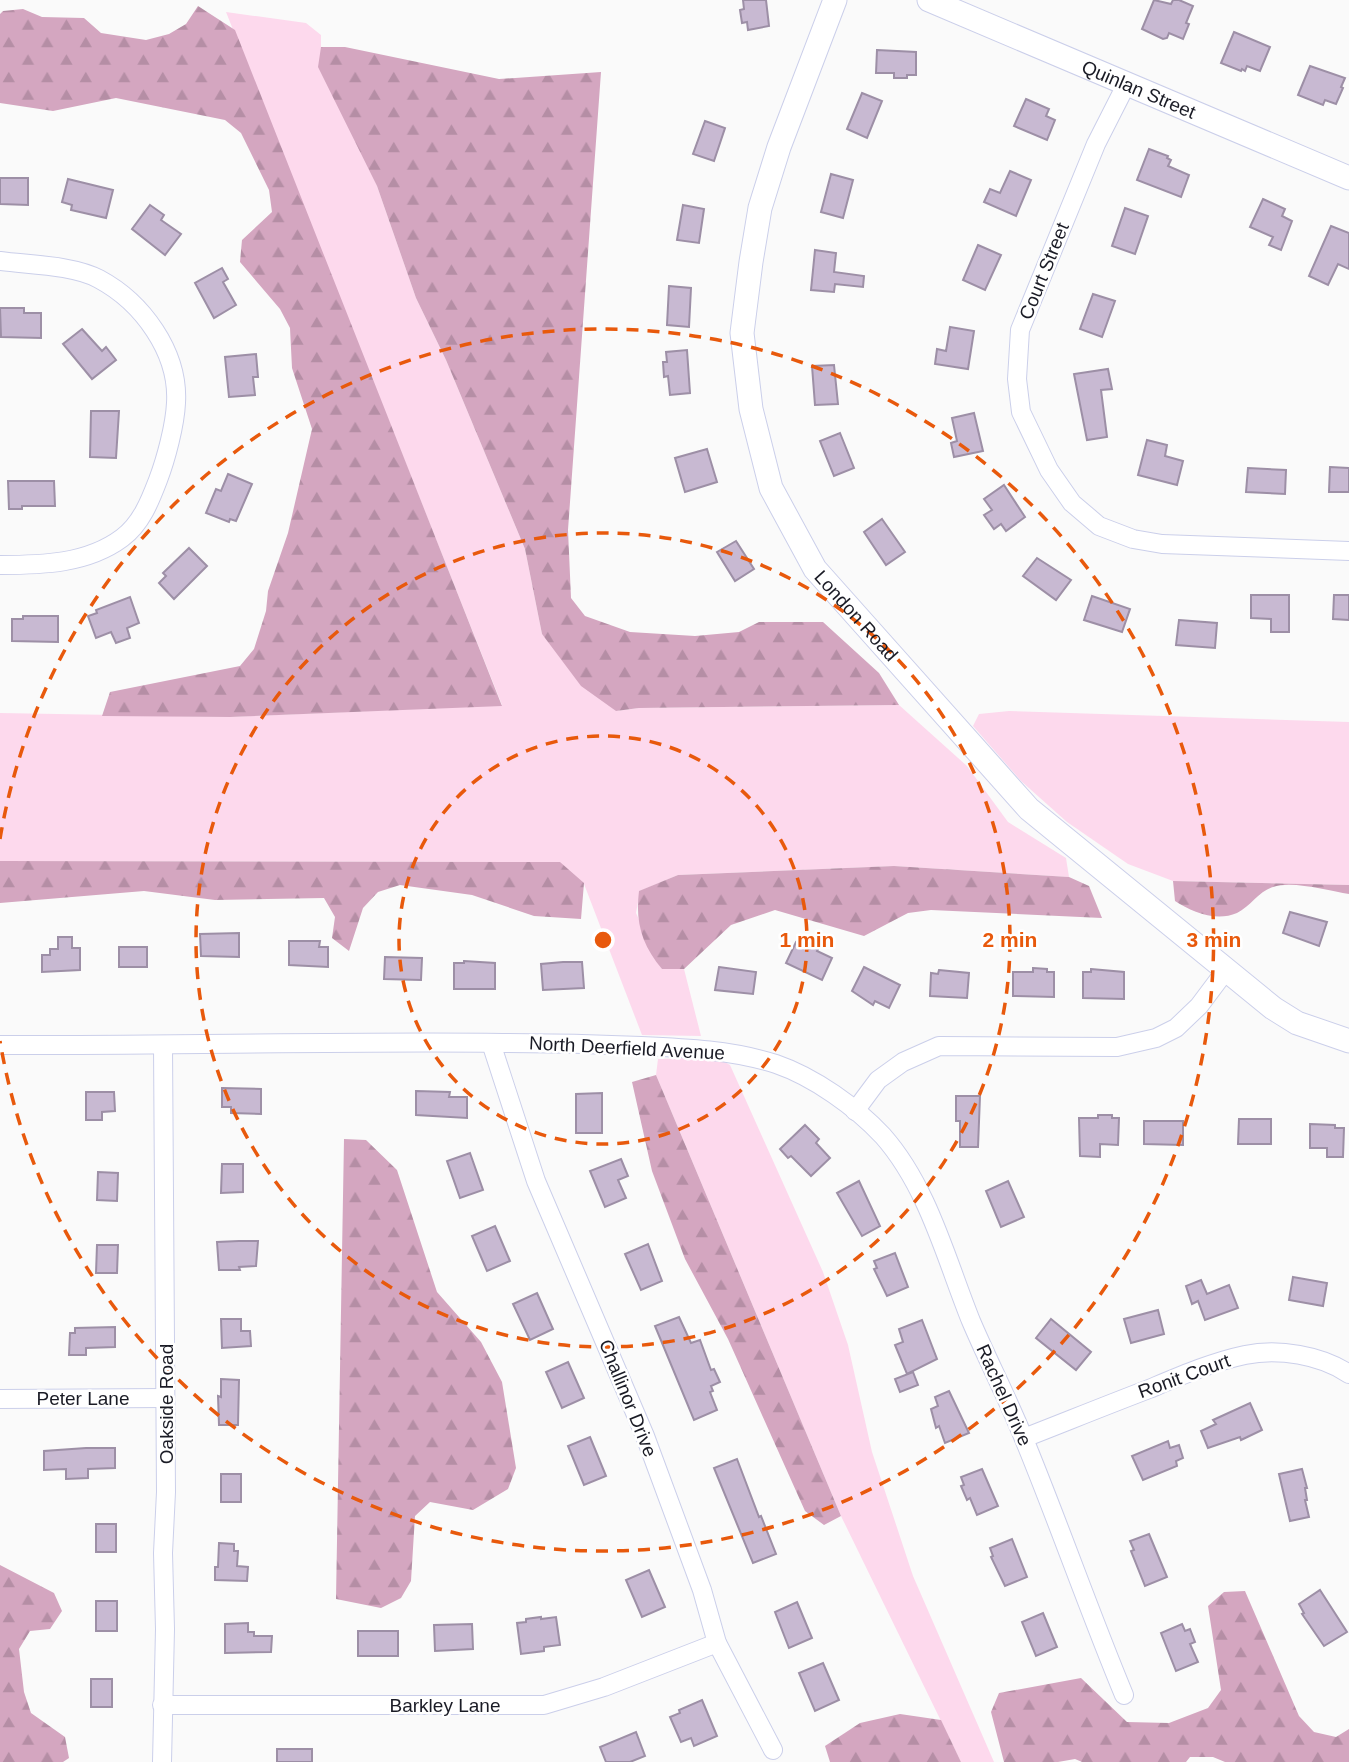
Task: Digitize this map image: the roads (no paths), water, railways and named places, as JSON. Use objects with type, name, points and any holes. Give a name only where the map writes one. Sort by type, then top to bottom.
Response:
[{"type":"street","name":"London Road","points":[[835,0],[779,147],[760,208],[751,262],[743,333],[751,409],[772,488],[815,569],[1029,809],[1273,1008],[1297,1023],[1349,1041]]},
{"type":"street","name":"Quinlan Street","points":[[929,0],[1349,178]]},
{"type":"street","name":"Court Street","points":[[1126,85],[1096,144],[1020,330],[1017,379],[1021,412],[1037,447],[1072,503],[1100,526],[1133,539],[1162,544],[1349,551]]},
{"type":"street","points":[[0,261],[65,269],[97,278],[135,303],[162,341],[173,370],[176,402],[163,467],[150,502],[137,523],[123,537],[105,548],[72,560],[38,565],[0,565]]},
{"type":"street","points":[[855,1111],[878,1080],[904,1062],[939,1046],[1117,1047],[1156,1038],[1176,1028],[1199,1006],[1226,970]]},
{"type":"street","name":"North Deerfield Avenue","points":[[0,1045],[491,1043],[575,1044],[731,1052],[780,1065],[839,1096],[855,1111]]},
{"type":"street","name":"Challinor Drive","points":[[491,1043],[536,1181],[645,1436],[702,1590],[718,1643],[773,1750]]},
{"type":"street","name":"Oakside Road","points":[[162,1762],[166,1492],[163,1046]]},
{"type":"street","name":"Rachel Drive","points":[[855,1111],[883,1137],[909,1173],[931,1217],[972,1324],[1024,1438],[1124,1695]]},
{"type":"street","name":"Ronit Court","points":[[1024,1438],[1204,1367],[1246,1355],[1269,1353],[1310,1358],[1338,1366],[1349,1374]]},
{"type":"street","name":"Peter Lane","points":[[0,1399],[165,1398]]},
{"type":"street","name":"Barkley Lane","points":[[162,1705],[544,1705],[604,1687],[718,1643]]}]
